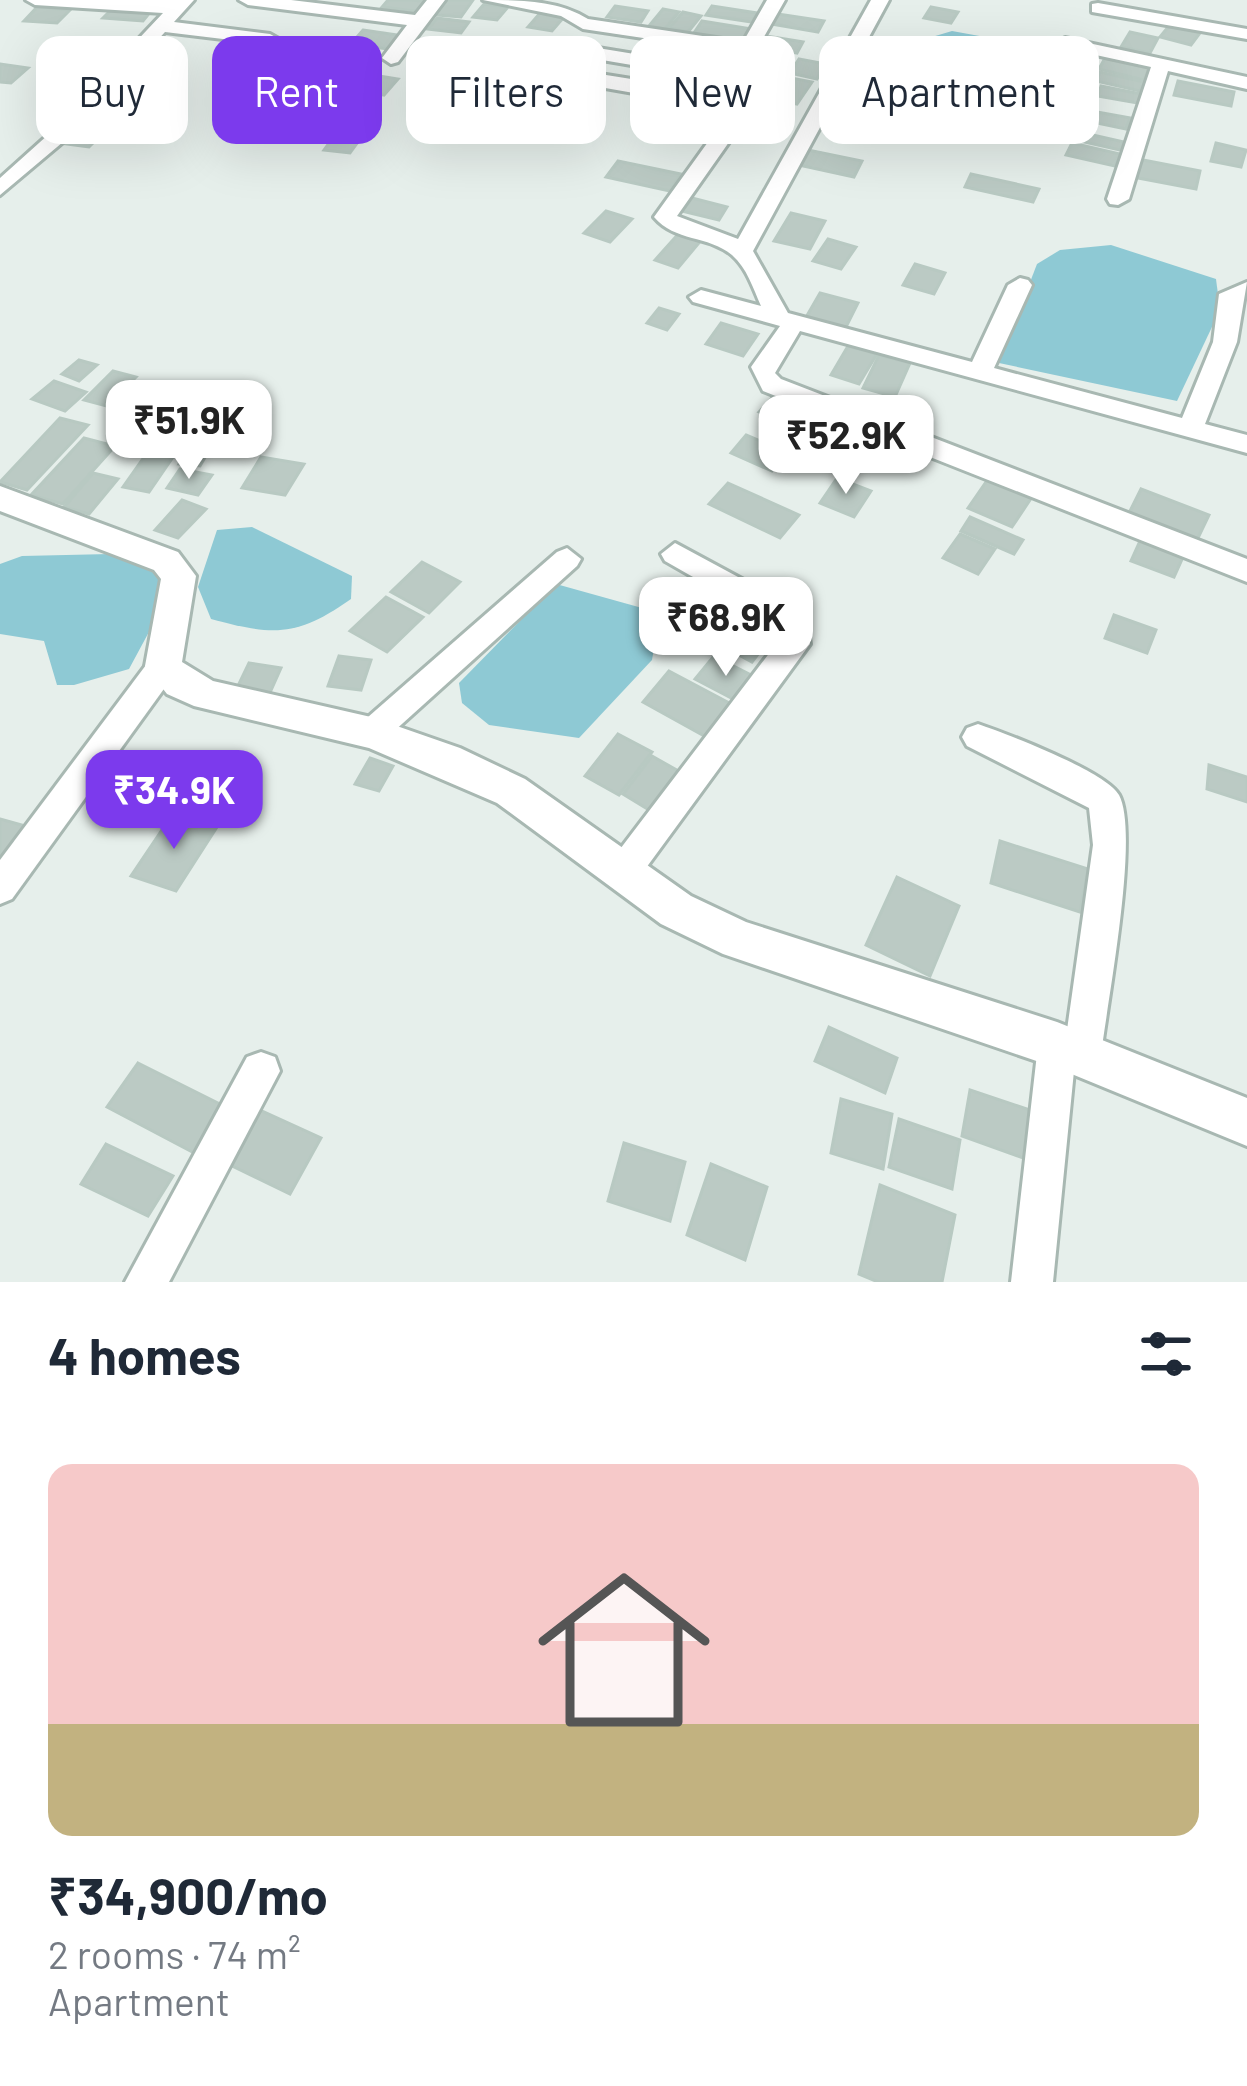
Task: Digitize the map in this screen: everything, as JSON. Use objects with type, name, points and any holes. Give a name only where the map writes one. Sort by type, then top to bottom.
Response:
[{"type":"street","points":[[35,0],[182,4]]},
{"type":"street","points":[[248,0],[420,21]]},
{"type":"street","points":[[392,58],[436,0]]},
{"type":"street","points":[[493,0],[566,12],[583,24],[666,36]]},
{"type":"street","points":[[755,36],[776,0]]},
{"type":"street","points":[[742,252],[880,0]]},
{"type":"street","points":[[0,189],[56,138],[182,4]]},
{"type":"street","points":[[1098,8],[1247,34]]},
{"type":"street","points":[[161,26],[246,36]]},
{"type":"street","points":[[1099,51],[1247,83]]},
{"type":"street","points":[[1118,199],[1161,65]]},
{"type":"street","points":[[719,144],[665,217],[670,224],[719,239],[742,252],[787,319]]},
{"type":"street","points":[[981,370],[1020,285]]},
{"type":"street","points":[[1191,427],[1225,342],[1231,294],[1247,289]]},
{"type":"street","points":[[701,297],[1247,444]]},
{"type":"street","points":[[787,319],[763,367],[772,385],[1247,571]]},
{"type":"street","points":[[0,498],[166,561],[179,576],[163,666],[0,887]]},
{"type":"street","points":[[622,872],[794,650],[797,638],[793,624],[782,614],[675,554]]},
{"type":"street","points":[[371,733],[566,559]]},
{"type":"street","points":[[163,666],[180,683],[207,695],[371,733],[446,760],[511,791],[676,910],[738,940],[1070,1050],[1247,1123]]},
{"type":"street","points":[[977,737],[1088,788],[1106,801],[1110,845],[1032,1282]]},
{"type":"street","points":[[146,1282],[261,1071]]},
{"type":"water","points":[[952,31],[979,36],[935,36]]},
{"type":"water","points":[[1111,245],[1216,279],[1220,310],[1177,401],[999,363],[1037,264],[1060,250]]},
{"type":"water","points":[[252,527],[352,576],[351,599],[315,621],[284,630],[211,619],[198,587],[217,530]]},
{"type":"water","points":[[110,554],[164,577],[164,604],[129,669],[74,685],[57,685],[44,641],[0,634],[0,564],[22,556]]},
{"type":"water","points":[[556,584],[660,613],[652,660],[579,738],[489,725],[462,703],[459,683]]},
{"type":"building","points":[[388,0],[430,2],[422,12],[382,7]]},
{"type":"building","points":[[446,0],[473,0],[461,17],[436,15]]},
{"type":"building","points":[[484,4],[508,7],[497,20],[473,17]]},
{"type":"building","points":[[615,6],[648,11],[641,22],[607,17]]},
{"type":"building","points":[[712,6],[757,13],[752,22],[706,15]]},
{"type":"building","points":[[37,7],[70,10],[57,23],[24,21]]},
{"type":"building","points":[[931,7],[958,12],[951,23],[924,18]]},
{"type":"building","points":[[112,9],[151,11],[143,21],[103,18]]},
{"type":"building","points":[[663,9],[679,12],[665,29],[649,26]]},
{"type":"building","points":[[683,12],[701,16],[688,32],[669,28]]},
{"type":"building","points":[[540,13],[564,17],[552,31],[528,27]]},
{"type":"building","points":[[771,13],[824,21],[818,32],[765,23]]},
{"type":"building","points":[[437,18],[469,22],[461,33],[428,29]]},
{"type":"building","points":[[702,21],[757,30],[754,36],[694,33]]},
{"type":"building","points":[[1169,26],[1200,33],[1191,45],[1160,37]]},
{"type":"building","points":[[363,30],[398,35],[387,49],[382,48],[382,36],[358,36]]},
{"type":"building","points":[[1130,32],[1158,38],[1150,53],[1121,47]]},
{"type":"building","points":[[1105,58],[1150,68],[1144,80],[1099,69]]},
{"type":"building","points":[[799,59],[819,63],[819,76],[795,74]]},
{"type":"building","points":[[0,64],[28,68],[11,83],[0,82]]},
{"type":"building","points":[[1099,74],[1144,82],[1140,91],[1099,82]]},
{"type":"building","points":[[382,76],[398,79],[384,95]]},
{"type":"building","points":[[795,79],[812,82],[797,104]]},
{"type":"building","points":[[1178,81],[1234,92],[1231,106],[1174,95]]},
{"type":"building","points":[[1101,86],[1141,94],[1138,103],[1099,93]]},
{"type":"building","points":[[1099,112],[1130,118],[1126,129],[1099,123]]},
{"type":"building","points":[[1099,136],[1124,142],[1120,150],[1093,144],[1099,144]]},
{"type":"building","points":[[1216,143],[1246,150],[1241,167],[1211,161]]},
{"type":"building","points":[[328,144],[356,144],[350,153],[324,150]]},
{"type":"building","points":[[1072,144],[1120,154],[1115,166],[1066,155]]},
{"type":"building","points":[[803,149],[862,161],[854,177],[794,164]]},
{"type":"building","points":[[1138,159],[1200,171],[1196,189],[1133,177]]},
{"type":"building","points":[[618,161],[681,174],[670,191],[606,177]]},
{"type":"building","points":[[971,174],[1039,189],[1033,202],[965,187]]},
{"type":"building","points":[[692,198],[727,207],[719,220],[682,211]]},
{"type":"building","points":[[606,211],[632,219],[610,242],[584,233]]},
{"type":"building","points":[[791,213],[825,221],[810,249],[774,241]]},
{"type":"building","points":[[681,231],[703,238],[678,268],[655,260]]},
{"type":"building","points":[[828,239],[856,247],[841,269],[813,261]]},
{"type":"building","points":[[915,264],[945,273],[934,294],[903,285]]},
{"type":"building","points":[[820,293],[858,303],[845,329],[805,319]]},
{"type":"building","points":[[659,308],[679,314],[667,330],[647,323]]},
{"type":"building","points":[[721,323],[758,334],[743,356],[706,344]]},
{"type":"building","points":[[848,346],[877,354],[859,384],[831,375]]},
{"type":"building","points":[[879,355],[910,363],[895,397],[863,388]]},
{"type":"building","points":[[79,360],[97,365],[79,381],[62,374]]},
{"type":"building","points":[[113,371],[136,377],[107,406],[84,400]]},
{"type":"building","points":[[54,381],[86,392],[65,411],[32,399]]},
{"type":"building","points":[[777,392],[832,415],[816,435],[759,412]]},
{"type":"building","points":[[172,394],[201,402],[167,441],[137,433]]},
{"type":"building","points":[[60,418],[88,425],[27,490],[0,482]]},
{"type":"building","points":[[746,435],[788,453],[772,471],[731,453]]},
{"type":"building","points":[[84,438],[115,446],[63,504],[31,495]]},
{"type":"building","points":[[189,446],[210,449],[200,466],[179,464]]},
{"type":"building","points":[[149,450],[175,454],[149,492],[123,487]]},
{"type":"building","points":[[261,457],[304,464],[285,495],[242,488]]},
{"type":"building","points":[[180,469],[212,475],[198,495],[167,488]]},
{"type":"building","points":[[93,473],[118,479],[89,514],[64,507]]},
{"type":"building","points":[[837,478],[871,491],[854,517],[820,503]]},
{"type":"building","points":[[988,479],[1032,497],[1012,527],[968,508]]},
{"type":"building","points":[[728,483],[799,515],[780,538],[709,504]]},
{"type":"building","points":[[1141,489],[1209,515],[1197,540],[1129,513]]},
{"type":"building","points":[[182,500],[206,509],[178,538],[155,530]]},
{"type":"building","points":[[970,517],[1023,540],[1014,554],[961,531]]},
{"type":"building","points":[[960,534],[995,549],[978,574],[943,558]]},
{"type":"building","points":[[1140,541],[1183,557],[1174,577],[1131,561]]},
{"type":"building","points":[[422,562],[460,582],[429,613],[391,592]]},
{"type":"building","points":[[386,597],[423,617],[387,652],[350,631]]},
{"type":"building","points":[[1114,615],[1156,630],[1147,653],[1105,638]]},
{"type":"building","points":[[750,618],[776,631],[752,662],[726,648]]},
{"type":"building","points":[[339,656],[371,660],[361,690],[328,686]]},
{"type":"building","points":[[714,656],[757,678],[739,702],[695,679]]},
{"type":"building","points":[[249,663],[281,668],[268,697],[235,692]]},
{"type":"building","points":[[669,671],[733,705],[708,738],[643,702]]},
{"type":"building","points":[[618,734],[652,752],[619,795],[585,776]]},
{"type":"building","points":[[652,756],[689,777],[659,816],[623,794]]},
{"type":"building","points":[[370,758],[393,766],[379,791],[355,784]]},
{"type":"building","points":[[1209,765],[1247,777],[1247,802],[1207,789]]},
{"type":"building","points":[[174,812],[217,827],[176,891],[131,876]]},
{"type":"building","points":[[0,819],[25,826],[0,864]]},
{"type":"building","points":[[1000,841],[1088,869],[1080,912],[991,883]]},
{"type":"building","points":[[897,877],[959,906],[930,976],[866,945]]},
{"type":"building","points":[[829,1027],[897,1058],[885,1093],[815,1061]]},
{"type":"building","points":[[138,1063],[230,1109],[200,1156],[107,1107]]},
{"type":"building","points":[[970,1090],[1033,1111],[1026,1159],[962,1136]]},
{"type":"building","points":[[841,1099],[892,1114],[883,1169],[831,1153]]},
{"type":"building","points":[[251,1106],[321,1138],[290,1194],[220,1160]]},
{"type":"building","points":[[899,1119],[960,1140],[952,1189],[889,1167]]},
{"type":"building","points":[[624,1143],[685,1162],[670,1221],[608,1201]]},
{"type":"building","points":[[106,1144],[173,1176],[148,1216],[81,1184]]},
{"type":"building","points":[[711,1164],[767,1187],[745,1260],[687,1235]]},
{"type":"building","points":[[880,1185],[955,1215],[942,1282],[878,1282],[859,1274]]}]
